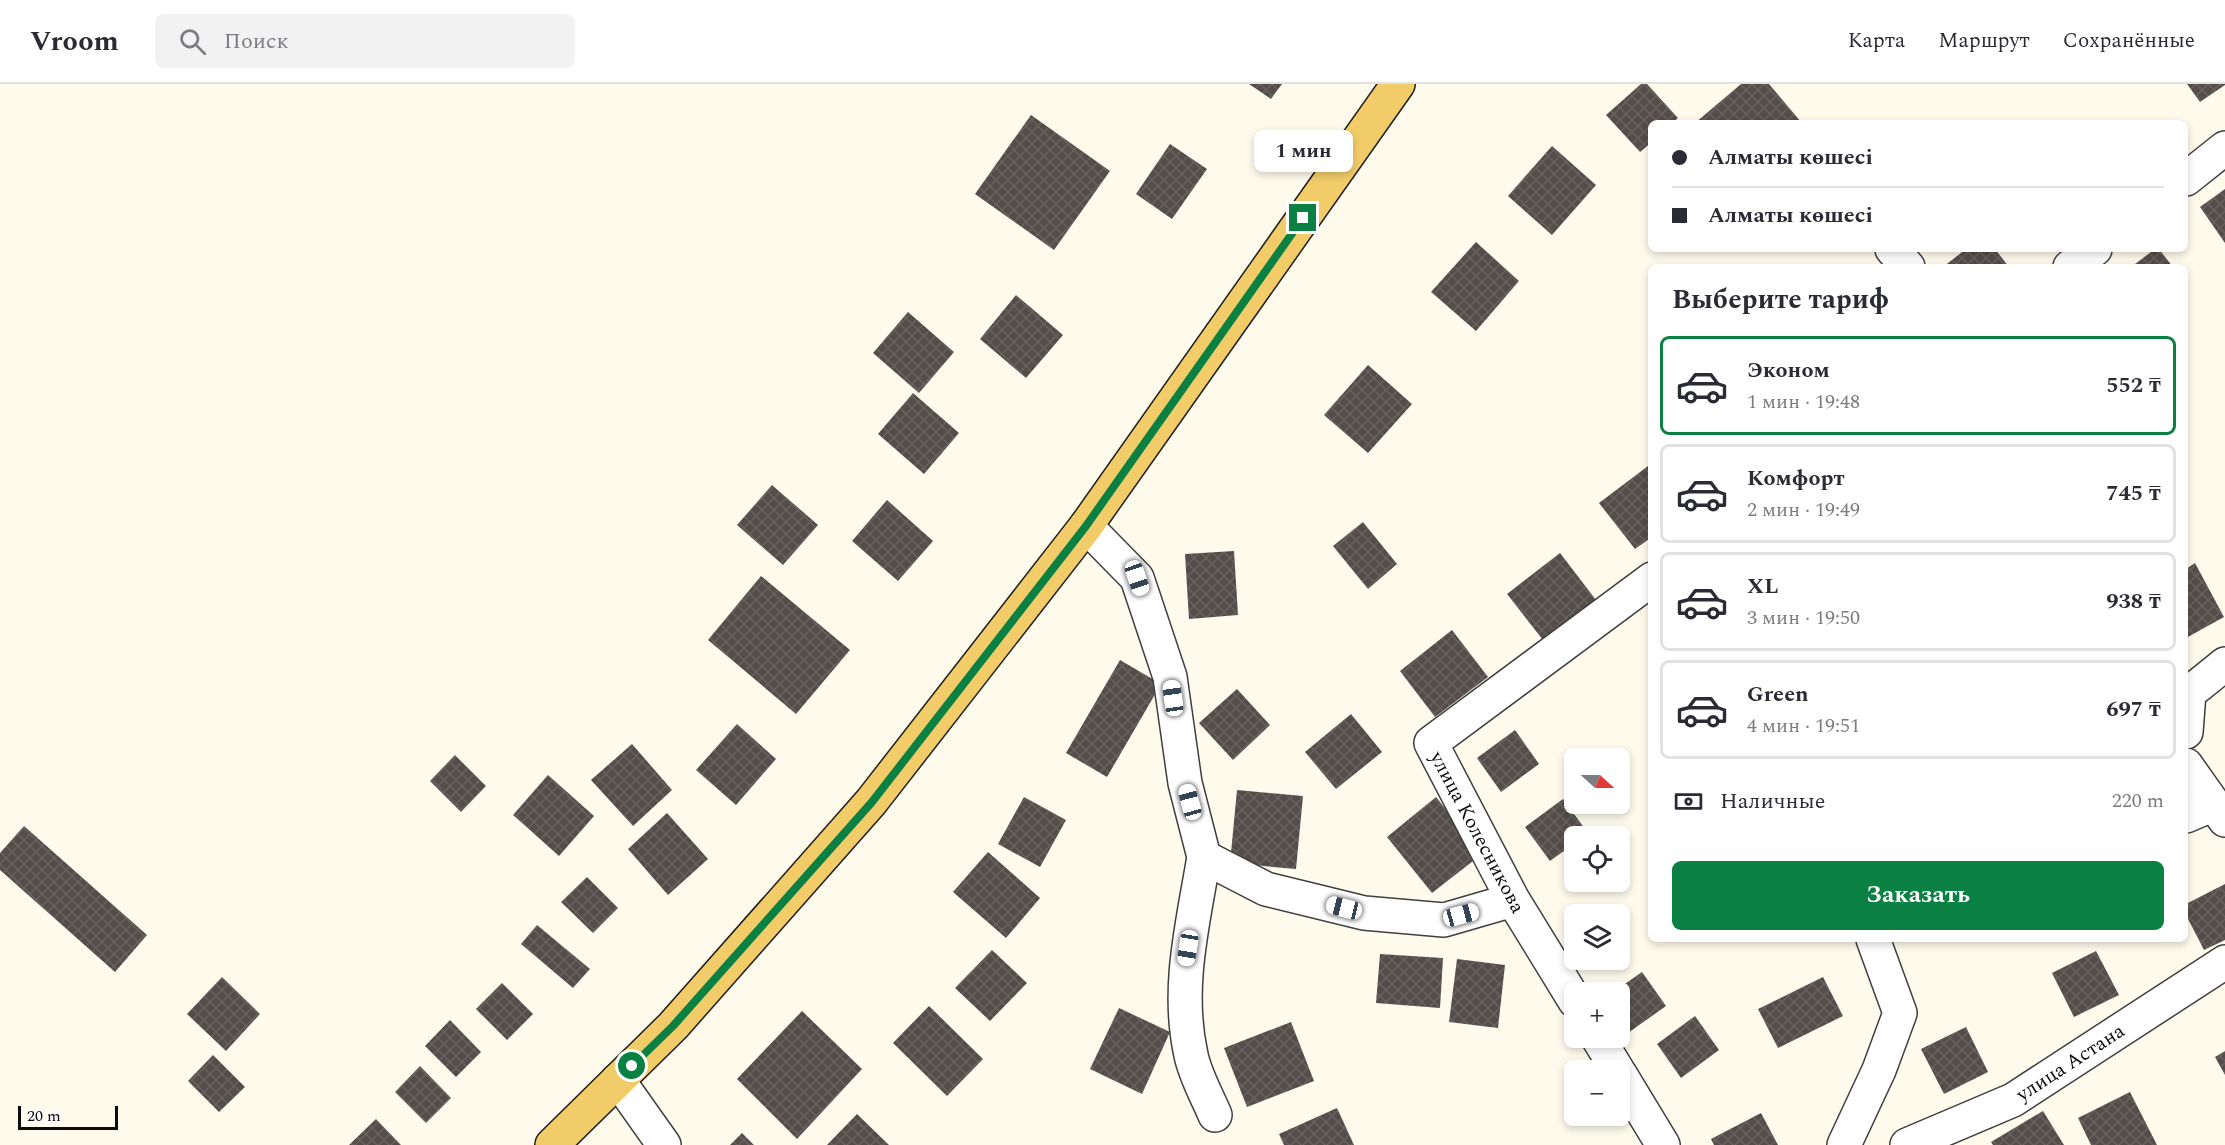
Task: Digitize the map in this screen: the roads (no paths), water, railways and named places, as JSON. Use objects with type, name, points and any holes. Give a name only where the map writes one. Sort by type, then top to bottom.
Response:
[{"type":"main road","points":[[552,1145],[673,1026],[872,802],[1086,526],[1398,84]]},
{"type":"street","points":[[2188,177],[2225,148]]},
{"type":"street","points":[[1895,252],[1905,264]]},
{"type":"street","points":[[2074,264],[2091,252]]},
{"type":"street","points":[[1086,526],[1137,578],[1170,677],[1185,783],[1204,857],[1185,971],[1184,1010],[1191,1057],[1215,1115]]},
{"type":"street","name":"улица Колесникова","points":[[1564,983],[1513,900],[1431,743],[1648,582]]},
{"type":"street","points":[[2188,706],[2189,693],[2225,664]]},
{"type":"street","points":[[2188,769],[2208,813]]},
{"type":"street","points":[[1204,857],[1266,889],[1364,913],[1444,920],[1513,900]]},
{"type":"street","points":[[1844,1145],[1879,1070],[1900,1013],[1874,942]]},
{"type":"street","name":"улица Астана","points":[[1907,1145],[2013,1100],[2225,962]]},
{"type":"street","points":[[618,1080],[664,1145]]},
{"type":"street","points":[[1630,1091],[1663,1145]]}]
